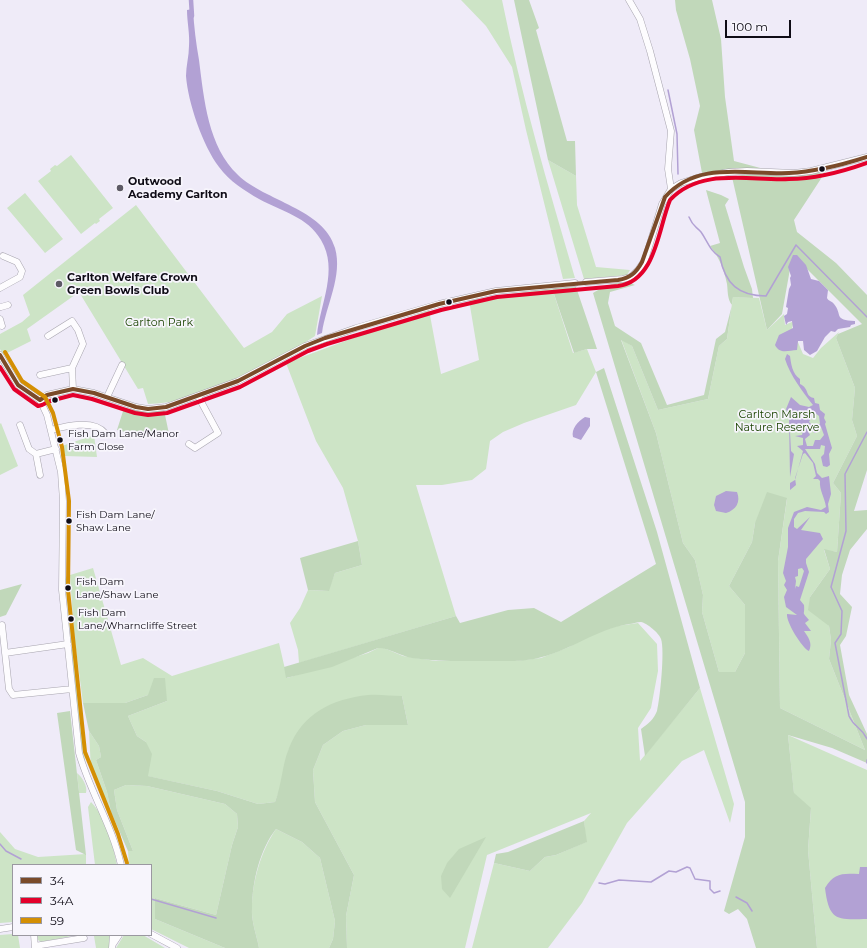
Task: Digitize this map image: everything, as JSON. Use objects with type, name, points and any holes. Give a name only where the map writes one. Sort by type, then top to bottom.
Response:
[{"type":"street","points":[[629,0],[640,19],[671,130],[668,170],[671,189]]},
{"type":"street","points":[[586,282],[623,279],[631,277],[638,270],[645,260],[662,204],[671,189],[681,183],[711,175],[747,171],[794,173],[838,165],[867,157]]},
{"type":"street","points":[[0,288],[20,277],[22,271],[17,262],[5,257],[9,250]]},
{"type":"street","points":[[40,400],[57,392],[73,389],[148,409],[176,404],[238,381],[305,346],[356,328],[439,304],[496,291],[575,283]]},
{"type":"street","points":[[0,306],[8,305]]},
{"type":"street","points":[[0,319],[2,326]]},
{"type":"street","points":[[48,336],[75,320],[82,338],[82,344],[72,368],[73,389]]},
{"type":"street","points":[[0,355],[18,385],[40,400],[47,415],[56,449],[63,501],[62,583],[79,753],[86,776],[110,827],[121,864]]},
{"type":"street","points":[[107,397],[122,365]]},
{"type":"street","points":[[40,375],[72,368]]},
{"type":"street","points":[[189,444],[195,448],[218,433],[198,396]]},
{"type":"street","points":[[20,425],[29,449],[36,454],[40,475]]},
{"type":"street","points":[[51,430],[80,425],[96,427],[106,432],[100,438]]},
{"type":"street","points":[[36,454],[56,449]]},
{"type":"street","points":[[2,625],[9,689],[13,695],[72,689]]},
{"type":"street","points":[[6,653],[68,644]]},
{"type":"street","points":[[0,928],[12,927]]},
{"type":"street","points":[[152,935],[177,948]]},
{"type":"street","points":[[34,936],[35,947],[81,937]]},
{"type":"street","points":[[112,947],[113,936]]},
{"type":"street","points":[[112,947],[118,936]]},
{"type":"green space","points":[[461,0],[502,0],[526,105],[575,278],[563,279],[512,67],[486,26]]},
{"type":"green space","points":[[514,0],[529,0],[539,28],[536,30],[567,141],[575,141],[576,176],[548,160]]},
{"type":"green space","points":[[675,0],[712,0],[721,39],[725,97],[734,161],[768,170],[736,168],[702,173],[694,130],[700,106],[690,59],[676,10]]},
{"type":"green space","points":[[71,155],[113,208],[99,219],[100,221],[81,234],[38,181],[51,171],[50,169],[55,165],[57,166]]},
{"type":"green space","points":[[548,160],[576,176],[577,205],[596,267],[630,270],[627,275],[584,279]]},
{"type":"green space","points":[[826,171],[794,220],[797,232],[836,263],[867,295],[867,470],[854,511],[867,510],[867,529],[850,550],[842,575],[840,594],[852,607],[846,636],[840,645],[849,695],[867,734],[867,763],[832,748],[788,735],[794,793],[811,808],[808,850],[817,948],[756,948],[747,919],[738,909],[729,914],[724,911],[745,837],[745,802],[593,293],[613,284],[624,282],[635,285],[610,292],[608,303],[615,326],[641,343],[667,405],[704,395],[716,339],[725,332],[732,306],[727,339],[719,346],[708,399],[658,410],[632,346],[621,340],[656,433],[683,543],[695,560],[703,595],[702,612],[719,672],[735,672],[745,653],[745,605],[729,586],[752,542],[755,523],[767,492],[787,498],[778,561],[780,708],[865,750],[829,659],[831,640],[829,626],[808,610],[810,597],[830,569],[824,549],[837,552],[841,493],[833,483],[857,436],[852,420],[855,388],[836,338],[838,334],[862,324],[797,259],[790,269],[782,314],[767,330],[732,177],[747,174],[791,176]]},
{"type":"green space","points":[[706,190],[729,199],[725,205],[752,289],[753,298],[733,297],[732,305],[728,298],[727,284],[723,268],[710,246],[720,243]]},
{"type":"green space","points":[[25,193],[63,239],[45,253],[7,208]]},
{"type":"green space","name":"Carlton Park","points":[[136,205],[244,348],[272,332],[287,314],[322,296],[315,336],[278,359],[234,381],[212,390],[168,402],[148,404],[143,388],[138,389],[79,292],[27,329],[31,341],[3,355],[0,349],[0,334],[22,322],[30,315],[23,295]]},
{"type":"green space","points":[[576,287],[597,349],[587,349],[574,353],[552,288]]},
{"type":"green space","points":[[552,288],[573,353],[587,349],[596,372],[576,405],[524,423],[503,432],[490,441],[486,469],[472,480],[442,485],[416,485],[456,616],[299,663],[298,650],[290,623],[300,608],[308,590],[328,591],[335,573],[362,565],[358,541],[343,488],[316,441],[286,363],[429,310],[441,374],[479,360],[469,300]]},
{"type":"green space","name":"Carlton Marsh Nature Reserve","points":[[733,297],[759,298],[767,330],[784,314],[785,325],[794,321],[792,328],[803,354],[813,358],[821,348],[839,332],[836,338],[855,388],[852,420],[857,436],[833,483],[841,493],[837,552],[824,550],[830,569],[810,597],[829,626],[831,640],[829,659],[865,750],[780,708],[778,561],[787,499],[755,523],[752,542],[729,586],[745,605],[745,653],[735,672],[719,672],[702,612],[703,595],[695,560],[683,543],[656,433],[621,339],[632,346],[658,410],[708,399],[719,346],[727,339]]},
{"type":"green space","points":[[604,368],[657,532],[700,688],[645,756],[641,729],[650,721],[657,711],[661,686],[662,645],[660,637],[655,631],[641,622],[605,631],[553,654],[529,660],[432,660],[403,656],[387,649],[378,648],[332,667],[286,678],[284,667],[456,616],[460,623],[508,610],[534,608],[561,622],[656,564],[596,372]]},
{"type":"green space","points":[[124,408],[149,412],[164,410],[169,434],[136,435],[117,430]]},
{"type":"green space","points":[[1,423],[18,466],[0,475],[0,424]]},
{"type":"green space","points":[[94,435],[97,457],[65,456],[62,446]]},
{"type":"green space","points":[[358,541],[362,565],[335,573],[329,591],[308,590],[300,558]]},
{"type":"green space","points":[[93,568],[121,665],[143,658],[172,676],[279,643],[287,678],[368,653],[378,648],[384,648],[403,656],[436,661],[514,661],[541,658],[569,647],[595,633],[617,626],[638,623],[657,644],[658,671],[651,708],[638,728],[640,761],[700,688],[734,804],[730,823],[704,750],[682,761],[627,823],[582,903],[548,948],[472,948],[494,863],[530,871],[545,857],[556,855],[586,842],[584,821],[591,813],[487,855],[465,948],[347,948],[346,916],[354,875],[315,802],[313,770],[323,745],[343,731],[366,725],[408,725],[402,696],[289,749],[280,789],[275,802],[258,804],[217,791],[147,776],[146,742],[137,736],[128,716],[167,701],[148,695],[125,703],[83,703],[74,634],[70,575]]},
{"type":"green space","points":[[67,576],[73,642],[71,643],[65,579]]},
{"type":"green space","points":[[22,584],[6,615],[0,617],[0,590]]},
{"type":"green space","points":[[73,649],[86,769],[80,738],[71,650]]},
{"type":"green space","points":[[154,678],[165,678],[167,701],[128,716],[137,736],[146,742],[152,754],[148,776],[217,791],[258,804],[275,802],[289,748],[302,726],[320,710],[331,704],[355,697],[372,695],[402,696],[408,725],[366,725],[343,731],[323,745],[313,770],[315,802],[354,875],[346,916],[347,948],[329,948],[333,939],[335,921],[320,858],[302,842],[276,829],[270,837],[261,856],[255,877],[252,898],[252,918],[259,948],[225,948],[155,919],[155,898],[216,915],[232,845],[238,827],[237,814],[225,804],[147,786],[126,785],[114,790],[117,810],[133,851],[128,851],[111,812],[107,792],[96,760],[101,757],[99,746],[89,731],[83,703],[125,703],[148,695]]},
{"type":"green space","points":[[70,711],[86,855],[76,850],[57,713]]},
{"type":"green space","points":[[89,731],[99,746],[101,757],[96,760],[107,792],[111,812],[109,813],[91,770]]},
{"type":"green space","points":[[788,735],[867,770],[867,948],[817,948],[808,850],[811,809],[794,794]]},
{"type":"green space","points":[[77,773],[84,782],[86,793],[79,793]]},
{"type":"green space","points":[[126,785],[147,786],[225,804],[237,814],[238,827],[232,845],[216,915],[155,898],[155,919],[225,948],[189,948],[152,930],[152,864],[129,864],[128,851],[133,851],[117,810],[114,790]]},
{"type":"green space","points":[[91,802],[101,815],[111,840],[117,864],[95,864],[88,807]]},
{"type":"green space","points":[[584,821],[587,842],[556,855],[545,857],[530,871],[494,863],[496,854],[508,852]]},
{"type":"green space","points":[[276,829],[302,842],[320,858],[335,921],[333,939],[329,948],[259,948],[253,923],[252,898],[258,867],[266,847]]},
{"type":"green space","points":[[0,832],[15,849],[38,857],[86,854],[86,864],[12,864],[12,922],[0,923]]},
{"type":"green space","points":[[486,837],[450,898],[442,889],[441,876],[447,863],[459,849]]},
{"type":"green space","points":[[12,934],[12,936],[18,936],[20,948],[0,948],[0,935]]},
{"type":"green space","points":[[37,936],[72,936],[41,942],[38,940]]},
{"type":"green space","points":[[94,936],[110,936],[109,948],[96,948]]},
{"type":"green space","points":[[123,936],[145,936],[165,948],[116,948]]},
{"type":"shaded area","points":[[193,9],[196,41],[209,122],[220,151],[228,164],[249,184],[307,215],[319,224],[329,235],[335,248],[337,269],[333,290],[322,333],[317,335],[327,287],[328,263],[326,251],[316,232],[301,220],[259,199],[232,181],[219,167],[207,148],[197,124],[187,87],[186,72],[189,42],[187,10]]},
{"type":"shaded area","points":[[793,255],[797,255],[806,265],[811,279],[819,281],[828,290],[827,298],[837,308],[841,318],[855,321],[855,324],[851,325],[850,327],[838,329],[835,332],[831,331],[825,337],[817,351],[810,355],[804,350],[803,341],[798,341],[797,350],[782,351],[775,345],[779,335],[793,328],[792,321],[788,322],[786,325],[784,316],[787,314],[788,308],[786,307],[791,285],[791,276],[788,267]]},
{"type":"shaded area","points":[[787,354],[790,356],[792,368],[797,377],[800,379],[800,384],[805,387],[809,395],[814,398],[815,403],[819,404],[820,410],[825,414],[825,424],[832,448],[829,454],[830,465],[827,467],[823,466],[821,457],[824,454],[825,446],[821,445],[820,449],[805,449],[815,464],[817,473],[822,478],[829,476],[831,494],[828,504],[829,512],[826,514],[824,512],[805,511],[798,513],[794,519],[794,527],[797,529],[810,517],[801,530],[820,533],[823,539],[806,559],[809,572],[800,600],[804,605],[804,614],[809,620],[805,623],[811,631],[804,631],[810,643],[809,651],[799,640],[787,618],[787,614],[797,615],[786,607],[784,597],[787,590],[784,585],[786,581],[783,573],[788,547],[788,528],[794,512],[807,507],[821,510],[826,507],[820,488],[820,481],[818,479],[813,479],[816,476],[813,463],[805,453],[803,454],[798,468],[803,451],[797,446],[803,445],[803,438],[795,436],[802,435],[803,431],[799,427],[790,432],[791,451],[794,454],[790,477],[789,418],[786,409],[791,397],[800,405],[809,407],[813,405],[793,377],[785,359]],"holes":[[[814,412],[819,416],[820,424],[812,425],[809,422]],[[812,427],[814,433],[816,433],[816,428],[821,427],[824,435],[820,440],[815,440],[813,446],[807,446],[805,439],[810,435],[807,429]],[[802,568],[804,571],[799,587],[796,586],[795,589],[795,577],[798,576],[798,569]]]},
{"type":"shaded area","points":[[585,417],[590,418],[590,426],[581,440],[573,437],[573,431],[578,423]]},
{"type":"shaded area","points":[[795,480],[796,485],[790,490],[790,483]]},
{"type":"shaded area","points":[[726,491],[737,492],[737,505],[730,512],[726,513],[716,511],[714,505],[716,496]]},
{"type":"shaded area","points":[[860,867],[867,867],[867,919],[848,919],[836,916],[832,913],[829,907],[825,888],[832,879],[839,875],[859,874]]},
{"type":"waterway","points":[[191,0],[192,16]]},
{"type":"waterway","points":[[668,90],[677,134],[678,174]]},
{"type":"waterway","points":[[689,217],[693,225],[701,232],[711,249],[720,257],[722,266],[730,281],[741,291],[748,294],[766,296],[796,245],[867,317]]},
{"type":"waterway","points":[[867,432],[845,474],[846,531],[831,587],[842,611],[841,634],[835,643],[849,716],[867,739]]},
{"type":"waterway","points":[[0,844],[6,851],[21,859]]},
{"type":"waterway","points":[[599,883],[605,884],[619,880],[651,882],[669,871],[676,872],[687,867],[690,868],[695,879],[710,881],[710,889],[714,893],[720,891]]},
{"type":"waterway","points":[[736,897],[747,903],[752,911]]},
{"type":"waterway","points":[[152,899],[216,918]]},
{"type":"transit line","name":"34","points":[[0,355],[18,385],[40,400],[47,395],[73,389],[94,393],[136,407],[148,409],[166,407],[238,381],[305,346],[325,338],[439,304],[496,291],[626,278],[635,272],[642,262],[665,197],[678,185],[692,178],[724,172],[789,173],[819,170],[867,157]]},
{"type":"transit line","name":"34A","points":[[0,367],[14,389],[38,406],[73,395],[92,399],[135,413],[148,415],[167,413],[240,387],[308,351],[441,310],[497,297],[618,286],[631,282],[640,275],[654,252],[670,200],[682,190],[696,183],[711,179],[726,178],[809,178],[838,172],[867,163]]},
{"type":"transit line","name":"59","points":[[5,352],[22,381],[45,397],[53,413],[62,447],[69,501],[68,590],[85,752],[118,834],[127,863]]},
{"type":"place","name":"Outwood Academy Carlton","points":[[120,188]]},
{"type":"place","name":"Carlton Welfare Crown Green Bowls Club","points":[[59,284]]},
{"type":"place","name":"Fish Dam Lane/Manor Farm Close","points":[[60,440]]},
{"type":"place","name":"Fish Dam Lane/ Shaw Lane","points":[[69,521]]},
{"type":"place","name":"Fish Dam Lane/Shaw Lane","points":[[68,588]]},
{"type":"place","name":"Fish Dam Lane/Wharncliffe Street","points":[[71,619]]}]
